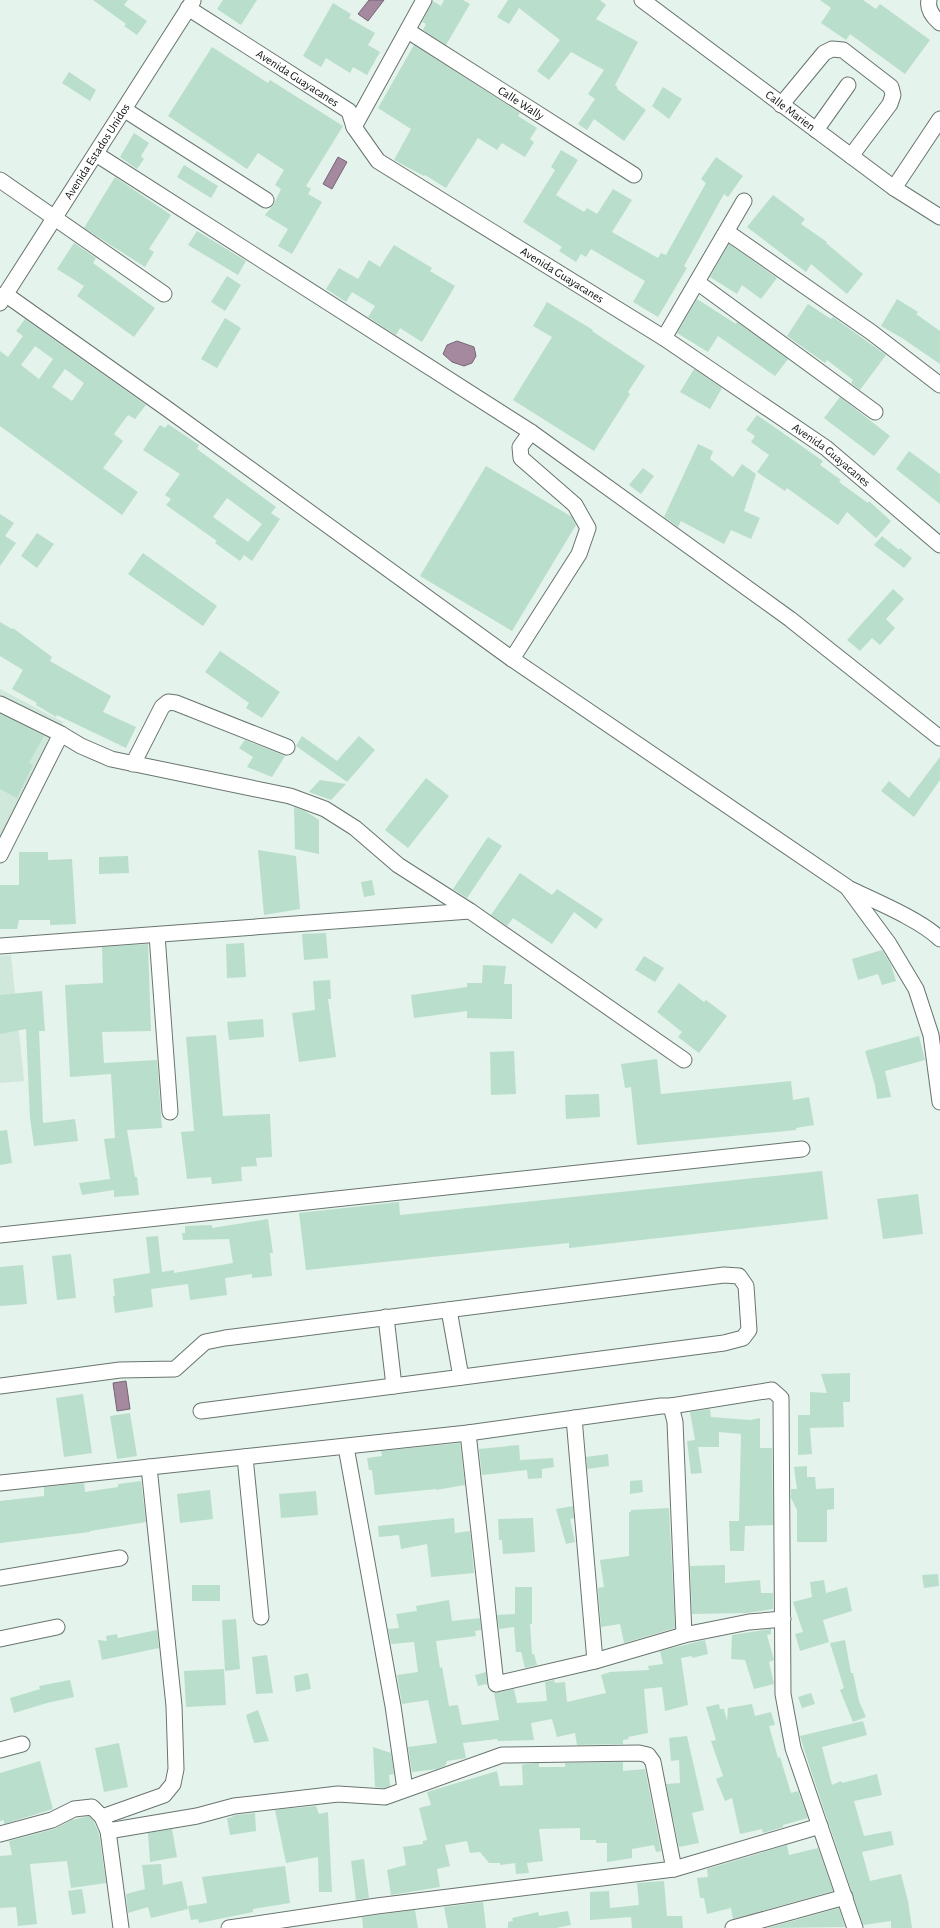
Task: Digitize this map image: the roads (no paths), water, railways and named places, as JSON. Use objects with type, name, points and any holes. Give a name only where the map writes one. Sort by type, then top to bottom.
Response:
[{"type":"street","name":"Calle Marien","points":[[642,0],[894,188],[940,217]]},
{"type":"street","points":[[930,0],[928,2],[931,12],[940,22]]},
{"type":"street","points":[[354,127],[408,31],[422,1]]},
{"type":"street","name":"Avenida Estados Unidos","points":[[2,299],[125,110],[191,4]]},
{"type":"street","name":"Avenida Guayacanes","points":[[191,4],[349,111],[354,127],[378,161],[664,338],[826,448],[940,546]]},
{"type":"street","name":"Calle Wally","points":[[408,31],[634,175]]},
{"type":"street","points":[[781,104],[824,53],[832,49],[843,50],[891,87],[893,95],[890,104],[851,156]]},
{"type":"street","points":[[816,130],[848,85]]},
{"type":"street","points":[[125,110],[266,200]]},
{"type":"street","points":[[894,188],[940,119]]},
{"type":"street","points":[[96,154],[531,432],[790,619],[940,738]]},
{"type":"street","points":[[0,180],[164,294]]},
{"type":"street","points":[[664,338],[744,201]]},
{"type":"street","points":[[727,232],[871,332],[940,385]]},
{"type":"street","points":[[697,282],[875,412]]},
{"type":"street","points":[[2,299],[166,408],[512,659],[847,887],[901,914],[934,933],[940,939]]},
{"type":"street","points":[[512,659],[579,554],[588,528],[575,505],[521,458],[520,447],[531,432]]},
{"type":"street","points":[[133,764],[162,707],[168,702],[176,703],[287,746]]},
{"type":"street","points":[[0,704],[61,734],[81,746],[111,759],[290,796],[325,809],[355,828],[398,865],[470,911],[684,1060]]},
{"type":"street","points":[[0,855],[61,734]]},
{"type":"street","points":[[847,887],[889,944],[916,989],[931,1035],[940,1102]]},
{"type":"street","points":[[0,946],[470,911]]},
{"type":"street","points":[[157,935],[170,1112]]},
{"type":"street","points":[[0,1235],[802,1149]]},
{"type":"street","points":[[0,1386],[120,1370],[175,1369],[205,1342],[226,1338],[724,1275],[739,1276],[746,1286],[749,1330],[744,1338],[724,1343],[201,1410]]},
{"type":"street","points":[[449,1310],[461,1377]]},
{"type":"street","points":[[386,1317],[394,1386]]},
{"type":"street","points":[[0,1484],[468,1433],[671,1406],[772,1390],[780,1398],[783,1694],[793,1748],[855,1928]]},
{"type":"street","points":[[671,1406],[675,1422],[684,1635]]},
{"type":"street","points":[[574,1418],[595,1661]]},
{"type":"street","points":[[468,1433],[496,1684],[595,1661],[684,1635],[749,1622],[783,1619]]},
{"type":"street","points":[[346,1447],[393,1706],[405,1789]]},
{"type":"street","points":[[245,1457],[261,1617]]},
{"type":"street","points":[[105,1824],[164,1795],[173,1784],[176,1769],[174,1706],[149,1467]]},
{"type":"street","points":[[0,1578],[120,1558]]},
{"type":"street","points":[[0,1639],[57,1627]]},
{"type":"street","points":[[0,1750],[22,1744]]},
{"type":"street","points":[[105,1824],[197,1816],[234,1806],[338,1794],[385,1797],[502,1755],[639,1753],[648,1755],[653,1762],[674,1869]]},
{"type":"street","points":[[0,1834],[52,1820],[74,1810],[92,1807],[105,1824],[122,1928]]},
{"type":"street","points":[[229,1928],[377,1906],[674,1869],[820,1826]]},
{"type":"street","points":[[733,1928],[845,1897]]}]
